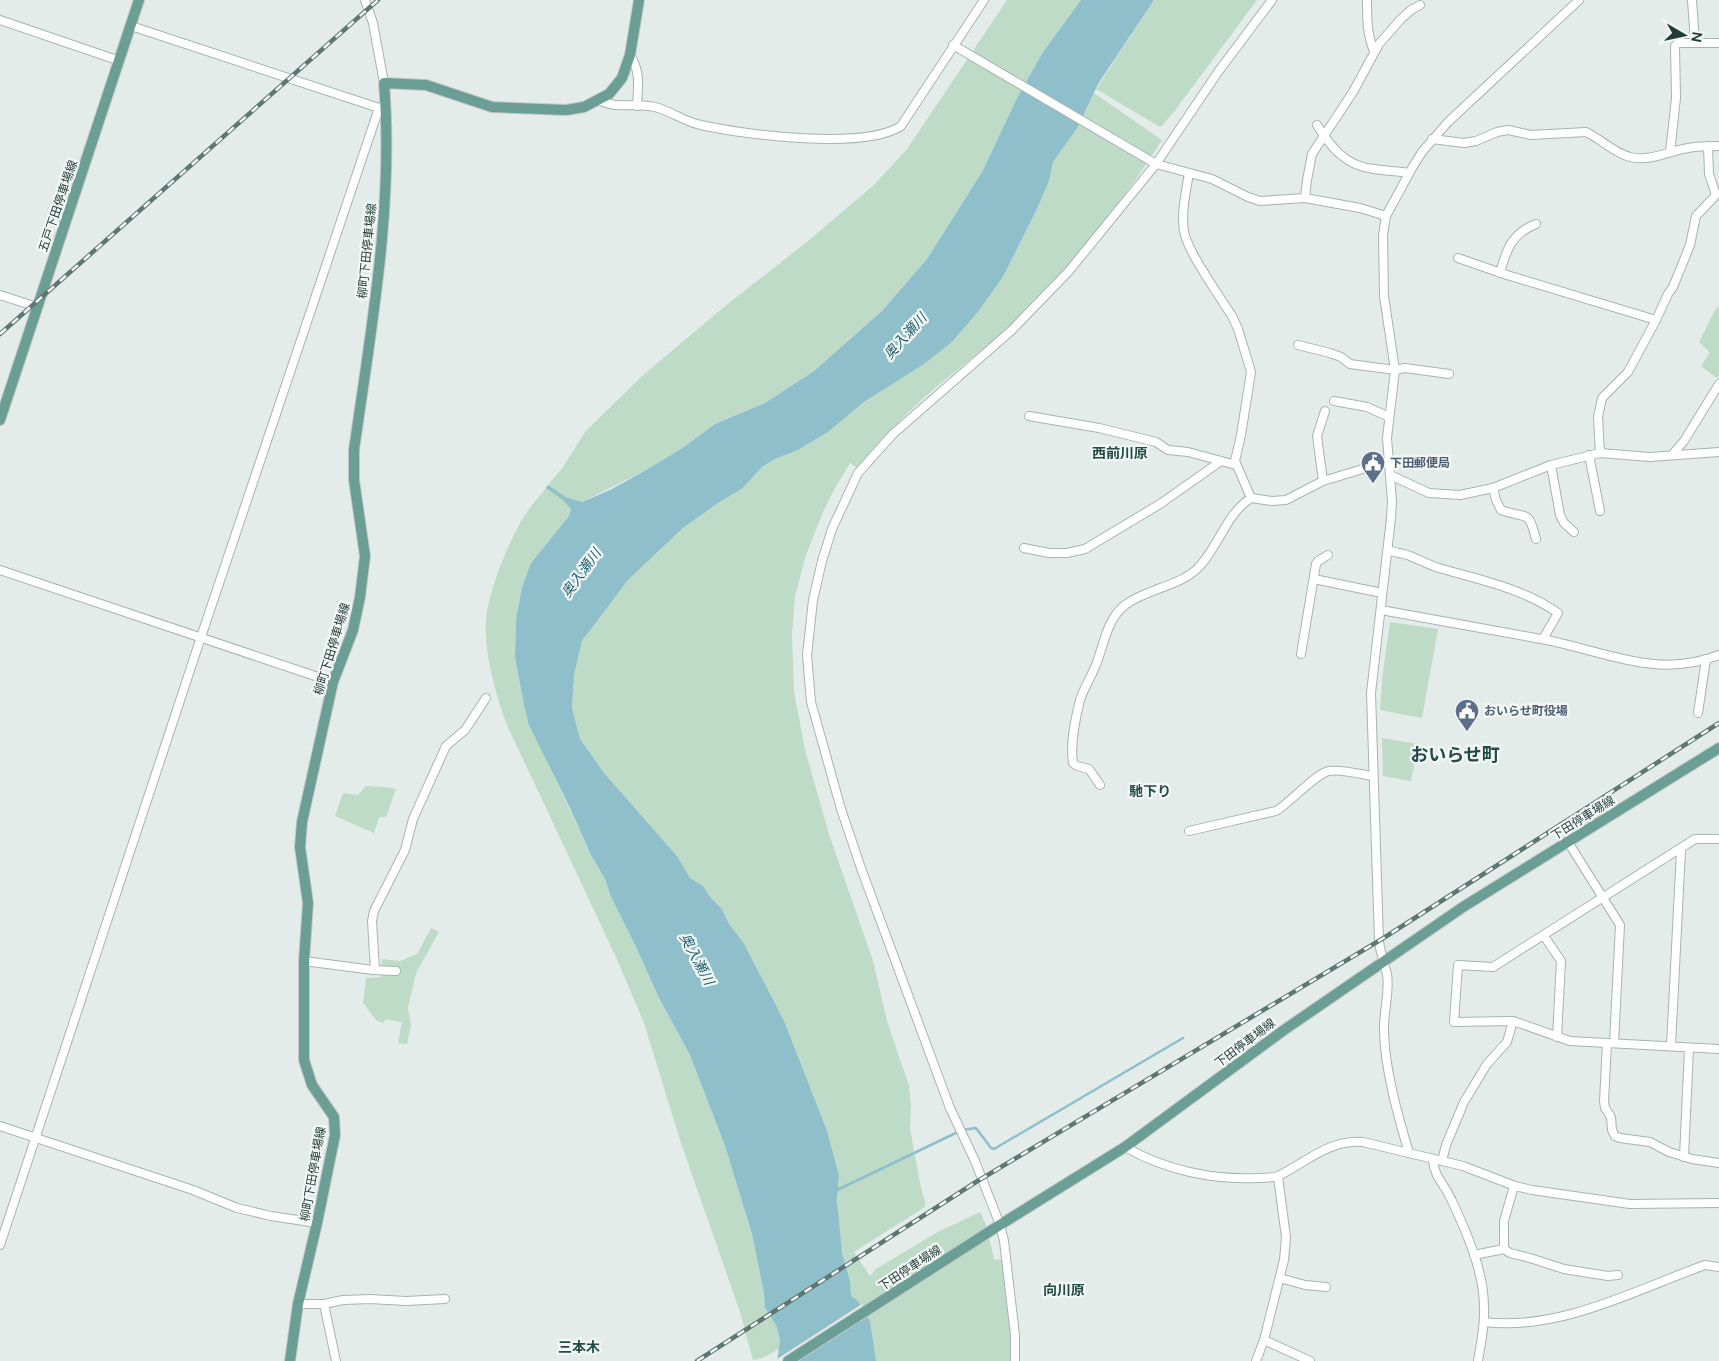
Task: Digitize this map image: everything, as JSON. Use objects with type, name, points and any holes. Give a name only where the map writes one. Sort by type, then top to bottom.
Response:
[{"type":"main road","name":"五戸下田停車場線","points":[[0,420],[140,0]]},
{"type":"main road","points":[[384,83],[426,85],[492,107],[566,110],[584,107],[609,94],[617,85],[627,67],[639,0]]},
{"type":"main road","name":"柳町下田停車場線","points":[[290,1361],[298,1304],[335,1135],[334,1117],[312,1085],[304,1060],[304,961],[308,903],[300,847],[302,822],[333,682],[353,630],[360,597],[365,556],[354,480],[354,450],[382,242],[387,139],[382,106],[384,83]]},
{"type":"main road","name":"下田停車場線","points":[[788,1361],[1125,1147],[1284,1030],[1463,907],[1719,748]]},
{"type":"street","points":[[365,0],[373,22],[384,83]]},
{"type":"street","points":[[598,100],[612,106],[655,107],[700,125],[809,139],[847,138],[892,132],[901,126],[956,47],[984,0]]},
{"type":"street","points":[[1015,1361],[1014,1326],[1004,1240],[971,1154],[950,1108],[862,871],[841,809],[811,702],[807,655],[813,600],[832,529],[858,473],[894,434],[1012,330],[1069,271],[1154,163],[1218,72],[1272,0]]},
{"type":"street","points":[[1367,0],[1368,29],[1374,51]]},
{"type":"street","points":[[1409,1153],[1400,1124],[1388,1067],[1384,1032],[1387,975],[1378,941],[1372,776],[1371,693],[1392,501],[1387,438],[1395,370],[1384,296],[1383,235],[1386,216],[1422,152],[1432,139],[1579,0]]},
{"type":"street","points":[[1692,0],[1694,42]]},
{"type":"street","points":[[1306,198],[1312,154],[1353,92],[1374,51],[1400,20],[1420,5]]},
{"type":"street","points":[[0,20],[120,61]]},
{"type":"street","points":[[0,1245],[201,637],[382,106],[131,26]]},
{"type":"street","points":[[1670,152],[1676,98],[1675,46],[1678,43],[1719,42]]},
{"type":"street","points":[[956,47],[1154,163],[1212,179],[1260,201],[1306,198],[1360,208],[1386,216]]},
{"type":"street","points":[[630,55],[635,62],[639,78],[636,106]]},
{"type":"street","points":[[1317,125],[1333,150],[1351,163],[1372,169],[1409,174]]},
{"type":"street","points":[[1432,139],[1464,143],[1508,130],[1531,135],[1586,132],[1629,157],[1642,158],[1687,148],[1719,146]]},
{"type":"street","points":[[1600,453],[1598,417],[1602,398],[1628,372],[1673,287],[1690,245],[1696,216],[1715,196],[1710,174],[1708,146]]},
{"type":"street","points":[[1190,173],[1184,204],[1186,242],[1238,329],[1251,372],[1235,460],[1251,498]]},
{"type":"street","points":[[1500,273],[1514,239],[1524,229],[1536,224]]},
{"type":"street","points":[[1458,258],[1500,273],[1656,320]]},
{"type":"street","points":[[0,295],[37,307]]},
{"type":"street","points":[[1298,345],[1341,357],[1350,364],[1395,370],[1405,368],[1449,374]]},
{"type":"street","points":[[1672,455],[1684,441],[1719,384]]},
{"type":"street","points":[[1334,401],[1367,407],[1389,417]]},
{"type":"street","points":[[1323,482],[1317,436],[1326,411]]},
{"type":"street","points":[[1029,416],[1099,428],[1156,442],[1168,450],[1188,452],[1236,465]]},
{"type":"street","points":[[1390,475],[1429,493],[1460,495],[1493,488],[1551,465],[1600,453],[1650,457],[1719,452]]},
{"type":"street","points":[[1589,455],[1600,511]]},
{"type":"street","points":[[1024,548],[1049,553],[1067,553],[1086,549],[1151,509],[1221,461]]},
{"type":"street","points":[[1100,784],[1089,769],[1073,763],[1071,749],[1080,699],[1096,665],[1109,625],[1117,612],[1147,592],[1177,582],[1200,566],[1234,514],[1243,503],[1251,498],[1272,501],[1286,500],[1323,482],[1389,461]]},
{"type":"street","points":[[1551,465],[1560,515],[1564,523],[1574,532]]},
{"type":"street","points":[[1493,488],[1501,510],[1526,516],[1532,520],[1536,539]]},
{"type":"street","points":[[1388,550],[1410,555],[1437,567],[1528,595],[1548,606],[1558,613],[1543,639]]},
{"type":"street","points":[[1300,654],[1316,564],[1318,560],[1328,555]]},
{"type":"street","points":[[0,570],[333,682]]},
{"type":"street","points":[[1314,579],[1382,593]]},
{"type":"street","points":[[1380,610],[1543,639],[1629,660],[1658,665],[1673,666],[1719,655]]},
{"type":"street","points":[[1698,713],[1706,659]]},
{"type":"street","points":[[375,970],[372,921],[374,911],[405,850],[413,819],[446,746],[465,730],[486,698]]},
{"type":"street","points":[[1189,831],[1276,811],[1319,776],[1329,771],[1372,776]]},
{"type":"street","points":[[1719,840],[1696,839],[1493,967],[1458,965],[1454,1022],[1513,1021],[1570,1041],[1719,1049]]},
{"type":"street","points":[[1568,842],[1620,925],[1611,1043],[1604,1101],[1605,1108],[1611,1117],[1612,1130],[1615,1136],[1620,1138],[1650,1142],[1684,1157],[1719,1163]]},
{"type":"street","points":[[1671,1046],[1681,850]]},
{"type":"street","points":[[1544,936],[1561,961],[1557,1037]]},
{"type":"street","points":[[304,961],[396,971]]},
{"type":"street","points":[[1478,1361],[1484,1322],[1483,1290],[1480,1274],[1452,1200],[1436,1174],[1438,1160],[1464,1102],[1487,1064],[1507,1042],[1513,1021]]},
{"type":"street","points":[[1684,1157],[1689,1048]]},
{"type":"street","points":[[0,1126],[193,1190],[237,1208],[270,1216],[317,1223]]},
{"type":"street","points":[[1125,1147],[1136,1153],[1200,1175],[1247,1178],[1278,1177],[1294,1166],[1336,1144],[1348,1141],[1363,1142],[1463,1166],[1514,1186],[1591,1200],[1630,1204],[1719,1203]]},
{"type":"street","points":[[1256,1361],[1264,1340],[1284,1260],[1286,1237],[1278,1177]]},
{"type":"street","points":[[1504,1249],[1504,1221],[1514,1186]]},
{"type":"street","points":[[1474,1256],[1504,1249],[1510,1253],[1564,1269],[1608,1276],[1618,1275]]},
{"type":"street","points":[[1484,1322],[1525,1323],[1570,1314],[1597,1307],[1705,1265],[1719,1267]]},
{"type":"street","points":[[1280,1278],[1305,1285],[1326,1287]]},
{"type":"street","points":[[298,1304],[324,1304],[361,1299],[406,1301],[445,1299]]},
{"type":"street","points":[[324,1304],[336,1361]]},
{"type":"street","points":[[1264,1340],[1310,1361]]},
{"type":"green space","points":[[1007,0],[1081,0],[1043,52],[1018,96],[982,172],[927,259],[882,311],[814,371],[765,403],[715,424],[681,449],[646,470],[582,502],[566,497],[548,485],[563,467],[585,432],[642,376],[875,184],[907,149]]},
{"type":"green space","points":[[1154,0],[1257,0],[1173,113],[1160,127],[1096,89]]},
{"type":"green space","points":[[1094,93],[1162,140],[1114,209],[1041,295],[1000,334],[914,407],[857,468],[850,463],[823,512],[806,555],[795,596],[792,634],[794,692],[805,750],[829,834],[873,961],[887,1021],[909,1086],[911,1105],[910,1129],[925,1201],[925,1207],[854,1252],[870,1276],[876,1269],[936,1233],[980,1212],[986,1225],[994,1259],[1002,1260],[1011,1334],[1012,1361],[876,1361],[857,1300],[851,1296],[840,1244],[838,1215],[839,1176],[743,942],[729,924],[722,909],[703,886],[690,878],[677,856],[605,774],[580,739],[572,708],[574,675],[582,641],[628,580],[683,528],[743,488],[762,467],[775,459],[798,450],[828,432],[864,402],[923,364],[952,342],[977,313],[1003,277],[1036,211],[1049,181],[1053,162],[1078,127]]},
{"type":"green space","points":[[1719,306],[1719,375],[1717,378],[1701,366],[1710,352],[1699,342]]},
{"type":"green space","points":[[546,488],[564,500],[571,509],[569,516],[531,563],[516,620],[515,657],[524,705],[552,772],[591,855],[605,879],[611,897],[659,998],[690,1055],[725,1146],[752,1234],[764,1293],[765,1308],[777,1327],[780,1340],[779,1348],[767,1356],[753,1360],[740,1312],[681,1143],[644,1023],[615,955],[507,725],[492,674],[487,647],[486,621],[495,580],[520,523]]},
{"type":"green space","points":[[1390,622],[1438,629],[1422,718],[1380,710]]},
{"type":"green space","points":[[1382,738],[1418,744],[1411,781],[1383,776]]},
{"type":"green space","points":[[366,786],[396,789],[386,817],[379,817],[374,833],[335,816],[343,793],[358,795]]},
{"type":"green space","points":[[431,928],[439,932],[416,973],[408,1008],[411,1025],[407,1044],[398,1043],[402,1022],[385,1019],[384,1023],[377,1021],[363,1003],[366,978],[381,977],[382,959],[400,961],[417,954]]},
{"type":"water","name":"奥入瀬川","points":[[1081,0],[1154,0],[1098,84],[1078,127],[1053,162],[1049,181],[1036,211],[1003,277],[977,313],[952,342],[924,364],[864,402],[828,432],[798,450],[775,459],[762,467],[743,488],[683,528],[628,580],[582,641],[574,675],[572,708],[580,739],[605,774],[677,856],[690,878],[703,886],[722,909],[729,924],[743,942],[784,1021],[827,1131],[839,1176],[837,1200],[842,1253],[850,1281],[851,1296],[857,1300],[870,1321],[876,1361],[777,1361],[780,1340],[777,1327],[765,1308],[764,1293],[752,1234],[725,1146],[690,1055],[659,998],[611,897],[605,879],[591,855],[529,725],[515,657],[516,620],[522,588],[531,563],[569,516],[571,509],[563,500],[546,488],[548,485],[566,497],[582,502],[610,490],[681,449],[715,424],[765,403],[814,371],[882,311],[927,259],[982,172],[1018,96],[1043,52]]},
{"type":"pier","points":[[862,1304],[869,1314],[797,1361],[774,1361]]},
{"type":"waterway","points":[[835,1191],[962,1130],[976,1128],[991,1148],[994,1149],[1183,1038]]},
{"type":"railway","points":[[0,334],[378,0]]},
{"type":"railway","points":[[697,1361],[976,1182],[1382,939],[1719,723]]},
{"type":"place","name":"下田郵便局","points":[[1373,484]]},
{"type":"place","name":"おいらせ町役場","points":[[1467,732]]},
{"type":"district","name":"西前川原","points":[[1120,453]]},
{"type":"district","name":"おいらせ町","points":[[1455,755]]},
{"type":"district","name":"馳下り","points":[[1150,791]]},
{"type":"district","name":"向川原","points":[[1064,1290]]},
{"type":"district","name":"三本木","points":[[579,1347]]}]
